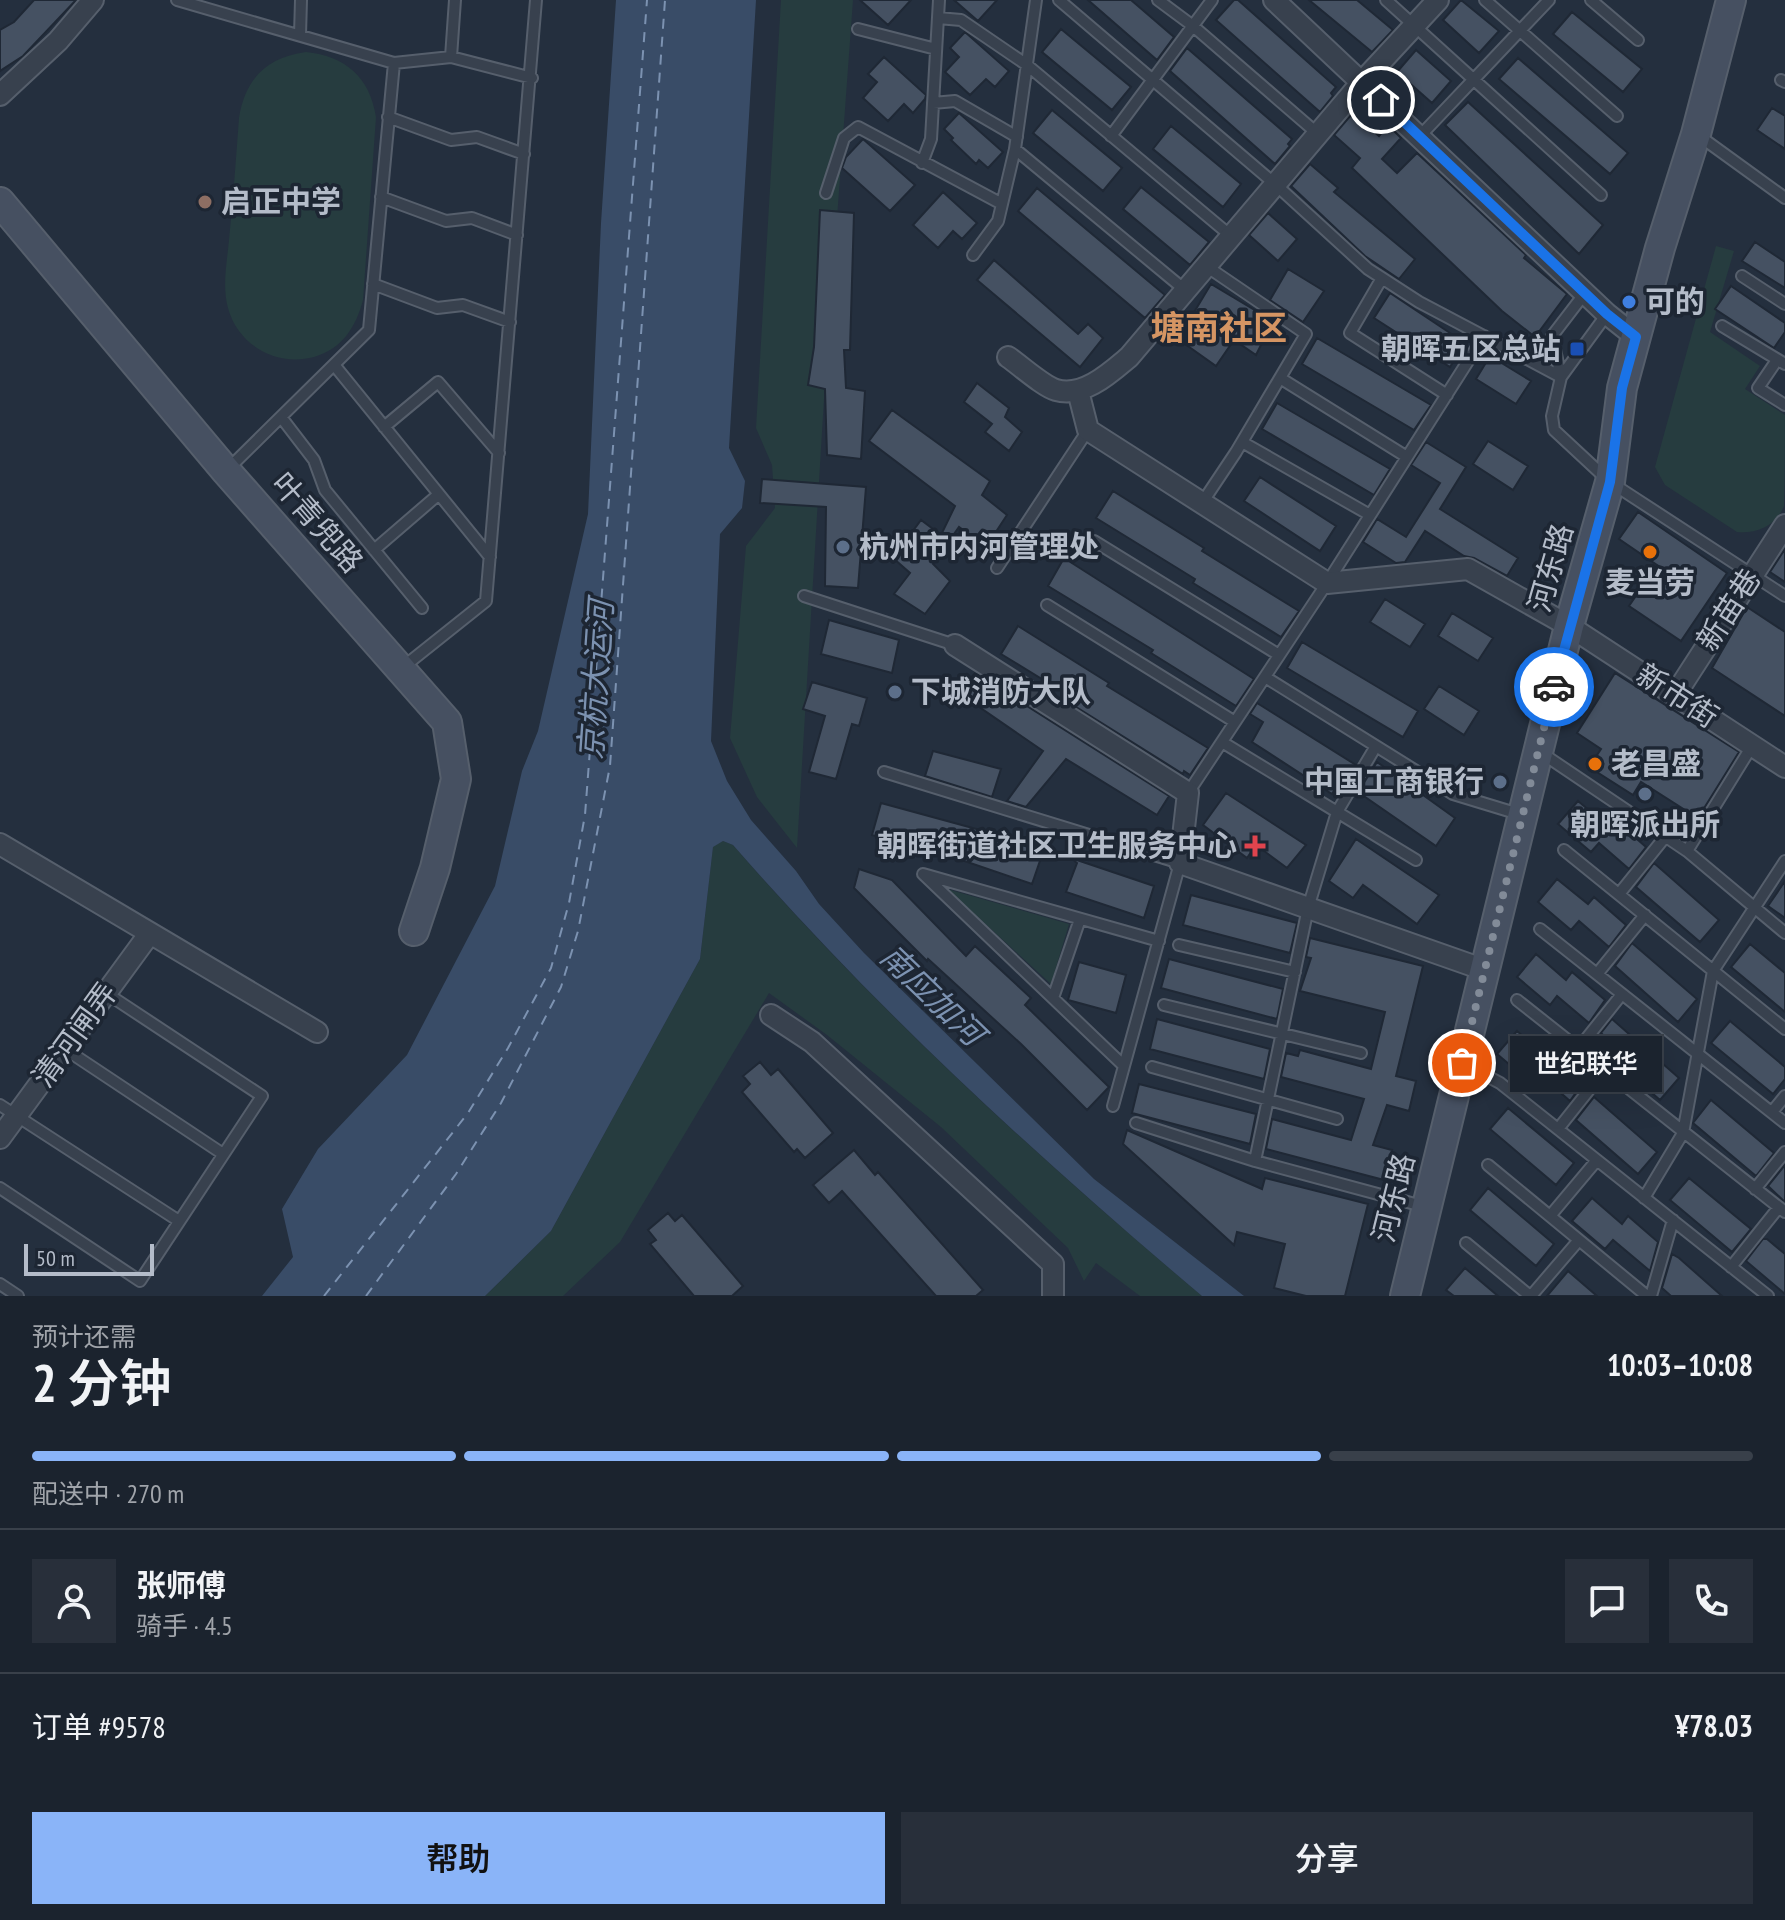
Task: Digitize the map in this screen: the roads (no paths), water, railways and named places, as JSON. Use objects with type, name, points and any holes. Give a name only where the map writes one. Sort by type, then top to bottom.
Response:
[{"type":"main road","name":"河东路","points":[[1405,1296],[1569,626],[1610,482],[1622,388],[1660,248],[1696,134],[1731,0]]},
{"type":"main road","name":"叶青兜路","points":[[0,202],[226,471],[447,722],[456,779],[435,868],[414,931]]},
{"type":"street","points":[[0,95],[58,41],[93,0]]},
{"type":"street","points":[[1274,0],[1607,314],[1636,337]]},
{"type":"street","points":[[1008,357],[1055,390],[1078,391],[1106,377],[1129,357],[1362,82],[1438,0]]},
{"type":"street","points":[[1078,391],[1088,430],[1327,583]]},
{"type":"street","name":"新苗巷","points":[[1675,695],[1785,525]]},
{"type":"street","name":"新市街","points":[[1327,583],[1468,569],[1569,626],[1785,767]]},
{"type":"street","points":[[955,645],[1188,793],[1180,863],[1485,970]]},
{"type":"street","points":[[3,852],[150,933],[317,1032]]},
{"type":"street","name":"清河闸弄","points":[[0,1138],[8,1110],[65,1049],[150,933]]},
{"type":"street","points":[[771,1015],[812,1042],[1053,1264],[1053,1296]]},
{"type":"lane","points":[[177,0],[394,63],[451,57],[532,78]]},
{"type":"lane","points":[[300,35],[301,0]]},
{"type":"lane","points":[[451,57],[455,0]]},
{"type":"lane","points":[[401,670],[486,601],[532,78],[536,0]]},
{"type":"lane","points":[[922,163],[931,139],[939,0]]},
{"type":"lane","points":[[973,255],[998,221],[1015,149],[1036,0]]},
{"type":"lane","points":[[1059,0],[1275,184],[1368,269],[1419,302],[1561,377]]},
{"type":"lane","points":[[1158,0],[1193,26],[1318,134]]},
{"type":"lane","points":[[1111,136],[1212,0]]},
{"type":"lane","points":[[1386,0],[1601,195]]},
{"type":"lane","points":[[1485,0],[1617,116]]},
{"type":"lane","points":[[1420,136],[1549,0]]},
{"type":"lane","points":[[1591,0],[1638,40]]},
{"type":"lane","points":[[938,18],[961,20],[1027,65],[1231,236]]},
{"type":"lane","points":[[858,29],[936,49]]},
{"type":"lane","points":[[226,471],[369,330],[394,63]]},
{"type":"lane","points":[[933,103],[955,101],[1017,137]]},
{"type":"lane","points":[[388,117],[451,140],[477,137],[524,154]]},
{"type":"lane","points":[[826,193],[844,138],[858,127],[1002,204]]},
{"type":"lane","points":[[1696,134],[1785,198]]},
{"type":"lane","points":[[1015,149],[1185,290]]},
{"type":"lane","points":[[381,197],[446,221],[472,218],[517,235]]},
{"type":"lane","points":[[1202,503],[1306,334],[1206,266]]},
{"type":"lane","points":[[1742,276],[1785,304]]},
{"type":"lane","points":[[1382,278],[1350,333],[1447,395]]},
{"type":"lane","points":[[373,284],[437,308],[463,305],[510,322]]},
{"type":"lane","points":[[1561,377],[1552,336],[1585,293]]},
{"type":"lane","points":[[1607,314],[1561,377],[1552,416],[1554,430],[1610,482],[1785,596]]},
{"type":"lane","points":[[1722,326],[1781,362],[1758,388],[1785,405]]},
{"type":"lane","points":[[1188,793],[1327,583],[1484,336]]},
{"type":"lane","points":[[335,366],[490,557]]},
{"type":"lane","points":[[1280,378],[1407,457]]},
{"type":"lane","points":[[384,427],[438,382],[499,453]]},
{"type":"lane","points":[[281,417],[314,460],[325,490],[422,608]]},
{"type":"lane","points":[[997,568],[1088,430]]},
{"type":"lane","points":[[1242,442],[1370,515]]},
{"type":"lane","points":[[374,550],[439,494]]},
{"type":"lane","points":[[1094,541],[1279,655]]},
{"type":"lane","points":[[804,596],[955,645]]},
{"type":"lane","points":[[1047,605],[1235,722]]},
{"type":"lane","points":[[1265,677],[1453,794],[1523,815]]},
{"type":"lane","points":[[1222,742],[1416,860]]},
{"type":"lane","points":[[1255,1161],[1308,908],[1337,812],[1376,746]]},
{"type":"lane","points":[[1687,851],[1752,746]]},
{"type":"lane","points":[[1538,751],[1687,851],[1785,933]]},
{"type":"lane","points":[[884,772],[1180,863],[1113,1106]]},
{"type":"lane","points":[[1619,894],[1665,837]]},
{"type":"lane","points":[[1564,850],[1785,1029]]},
{"type":"lane","points":[[1644,1198],[1683,1133],[1713,971],[1785,861]]},
{"type":"lane","points":[[1124,1066],[923,874],[1159,941]]},
{"type":"lane","points":[[1597,974],[1645,915]]},
{"type":"lane","points":[[1053,998],[1080,919]]},
{"type":"lane","points":[[1540,929],[1785,1123]]},
{"type":"lane","points":[[1179,945],[1295,972]]},
{"type":"lane","points":[[0,1188],[140,1281],[262,1096],[106,993]]},
{"type":"lane","points":[[1578,1049],[1622,994]]},
{"type":"lane","points":[[1517,1000],[1782,1210],[1731,1267]]},
{"type":"lane","points":[[1164,1005],[1361,1053]]},
{"type":"lane","points":[[65,1049],[223,1154]]},
{"type":"lane","points":[[1462,1063],[1500,1083],[1768,1296]]},
{"type":"lane","points":[[1152,1067],[1337,1119]]},
{"type":"lane","points":[[1558,1129],[1605,1070]]},
{"type":"lane","points":[[1772,1112],[1785,1096]]},
{"type":"lane","points":[[8,1110],[179,1221]]},
{"type":"lane","points":[[1136,1123],[1255,1161],[1427,1207]]},
{"type":"lane","points":[[1755,1189],[1785,1152]]},
{"type":"lane","points":[[1550,1216],[1597,1160]]},
{"type":"lane","points":[[1488,1165],[1649,1296],[1673,1220]]},
{"type":"lane","points":[[1466,1243],[1530,1296],[1579,1240]]},
{"type":"lane","points":[[0,1284],[18,1296]]},
{"type":"water","name":"京杭大运河","points":[[616,0],[756,0],[729,448],[745,481],[742,508],[720,534],[711,741],[727,781],[751,820],[796,871],[819,904],[864,953],[1094,1179],[1244,1296],[1202,1296],[1079,1190],[900,1023],[733,845],[723,841],[713,847],[700,959],[551,1231],[485,1296],[262,1296],[293,1257],[282,1209],[318,1149],[407,1055],[495,886],[522,771],[538,731],[588,514],[601,223]]},
{"type":"place","name":"启正中学","points":[[205,202]]},
{"type":"place","name":"可的","points":[[1629,302]]},
{"type":"place","name":"朝晖五区总站","points":[[1577,349]]},
{"type":"place","name":"杭州市内河管理处","points":[[843,547]]},
{"type":"place","name":"麦当劳","points":[[1650,552]]},
{"type":"place","name":"下城消防大队","points":[[895,692]]},
{"type":"place","name":"老昌盛","points":[[1595,764]]},
{"type":"place","name":"中国工商银行","points":[[1500,782]]},
{"type":"place","name":"朝晖派出所","points":[[1645,794]]},
{"type":"place","name":"朝晖街道社区卫生服务中心","points":[[1255,846]]},
{"type":"place","name":"世纪联华","points":[[1462,1063]]},
{"type":"district","name":"塘南社区","points":[[1219,328]]},
{"type":"water label","name":"南应加河","points":[[932,995]]}]
